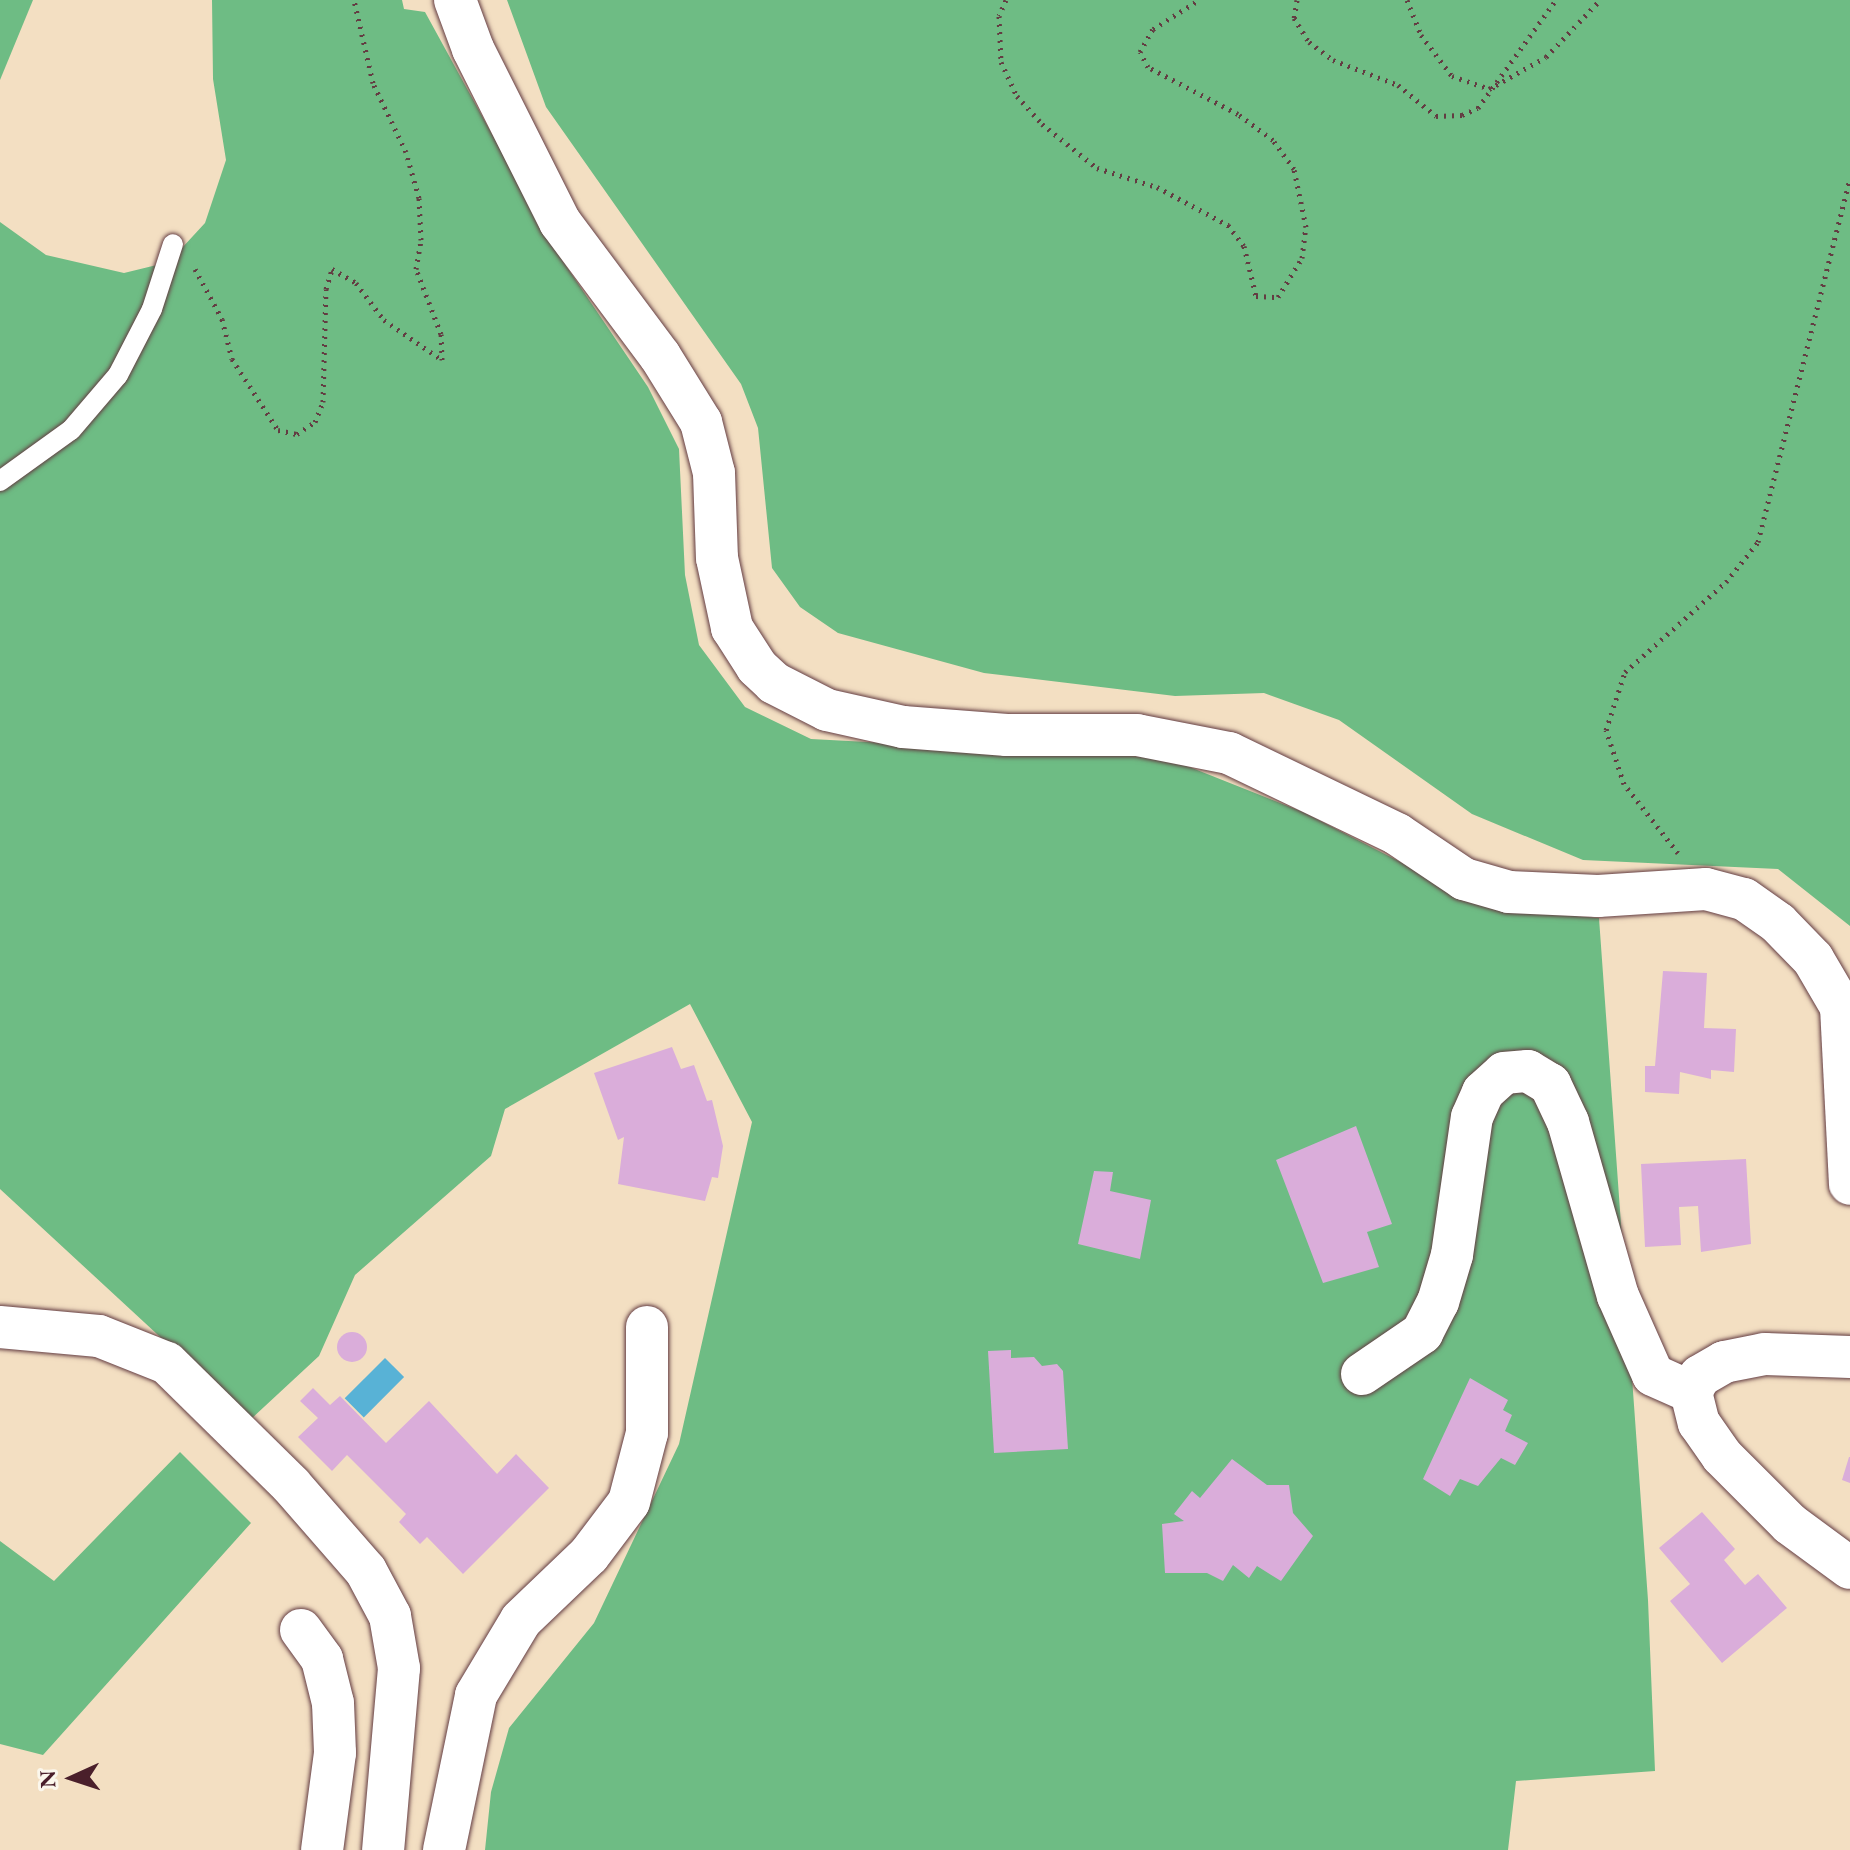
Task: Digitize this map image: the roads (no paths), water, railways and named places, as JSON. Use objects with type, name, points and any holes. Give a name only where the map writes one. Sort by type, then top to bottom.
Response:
[{"type":"street","points":[[455,0],[473,49],[560,222],[660,356],[701,422],[714,473],[717,558],[732,628],[757,667],[774,683],[827,710],[903,727],[1007,735],[1137,735],[1229,753],[1397,834],[1464,879],[1509,892],[1598,896],[1706,889],[1744,899],[1778,923],[1813,959],[1841,1007],[1850,1184]]},
{"type":"street","points":[[1362,1374],[1422,1333],[1452,1255],[1472,1117],[1483,1092],[1504,1073],[1528,1071],[1550,1084],[1568,1122],[1613,1281],[1653,1375],[1691,1392]]},
{"type":"street","points":[[0,1327],[99,1336],[167,1363],[291,1485],[366,1571],[390,1616],[399,1668],[383,1850]]},
{"type":"street","points":[[444,1850],[476,1695],[521,1620],[589,1555],[629,1502],[647,1433],[647,1327]]},
{"type":"street","points":[[1850,1357],[1765,1354],[1724,1362],[1700,1376],[1691,1392],[1699,1423],[1722,1456],[1790,1524],[1850,1568]]},
{"type":"street","points":[[301,1630],[322,1659],[333,1703],[335,1753],[322,1850]]},
{"type":"lane","points":[[0,481],[71,430],[118,375],[152,309],[173,244]]},
{"type":"water","points":[[385,1358],[404,1377],[364,1417],[345,1398]]}]
